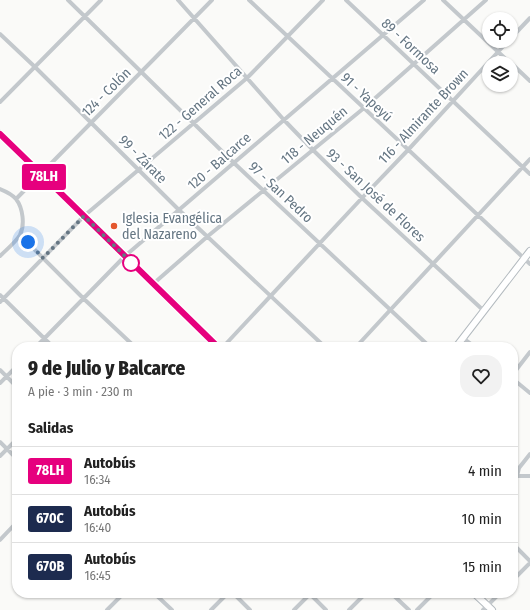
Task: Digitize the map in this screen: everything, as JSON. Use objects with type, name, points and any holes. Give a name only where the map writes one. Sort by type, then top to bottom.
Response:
[{"type":"street","name":"97 - San Pedro","points":[[68,0],[234,163],[425,342]]},
{"type":"street","points":[[0,102],[101,0]]},
{"type":"street","name":"93 - San José de Flores","points":[[178,0],[284,120],[313,150],[362,198],[484,311]]},
{"type":"street","name":"124 - Colón","points":[[16,199],[212,0]]},
{"type":"street","name":"91 - Yapeyú","points":[[249,0],[530,264]]},
{"type":"street","name":"122 - General Roca","points":[[1,299],[84,216],[247,78],[323,0]]},
{"type":"street","name":"89 - Formosa","points":[[346,0],[530,174]]},
{"type":"street","name":"120 - Balcarce","points":[[40,342],[125,256],[424,0]]},
{"type":"street","points":[[443,0],[503,56]]},
{"type":"street","name":"118 - Neuquén","points":[[153,284],[208,236],[364,108],[486,0]]},
{"type":"street","points":[[518,31],[530,18]]},
{"type":"street","name":"99 - Zárate","points":[[0,34],[179,210],[321,342]]},
{"type":"street","name":"116 - Almirante Brown","points":[[228,342],[502,48]]},
{"type":"street","points":[[518,70],[530,81]]},
{"type":"street","points":[[0,134],[213,342]]},
{"type":"street","points":[[361,342],[530,159]]},
{"type":"street","points":[[0,189],[16,199],[19,204],[22,217],[20,235],[0,256]]},
{"type":"street","points":[[20,235],[130,342]]},
{"type":"street","points":[[460,342],[530,251]]},
{"type":"street","points":[[1,299],[48,342]]},
{"type":"street","points":[[463,338],[468,342]]},
{"type":"street","points":[[518,368],[530,352]]},
{"type":"street","points":[[0,370],[12,382]]},
{"type":"street","points":[[0,383],[12,371]]},
{"type":"street","points":[[518,383],[530,393]]},
{"type":"street","points":[[0,442],[12,454]]},
{"type":"street","points":[[0,456],[12,444]]},
{"type":"street","points":[[518,470],[530,454]]},
{"type":"street","points":[[518,476],[530,476]]},
{"type":"street","points":[[0,540],[12,527]]},
{"type":"street","points":[[518,549],[530,562],[518,575]]},
{"type":"street","points":[[107,610],[119,598]]},
{"type":"street","points":[[159,598],[172,610]]},
{"type":"street","points":[[211,610],[223,598]]},
{"type":"street","points":[[238,598],[250,610]]},
{"type":"street","points":[[294,610],[305,598]]},
{"type":"street","points":[[315,598],[326,610]]},
{"type":"street","points":[[349,610],[361,598]]},
{"type":"street","points":[[396,598],[409,610]]},
{"type":"street","points":[[417,610],[429,598]]},
{"type":"street","points":[[478,598],[487,609],[496,598]]},
{"type":"bus line","name":"78LH","points":[[0,134],[213,342]]},
{"type":"place","name":"Iglesia Evangélica del Nazareno","points":[[114,226]]},
{"type":"route","points":[[28,242],[43,258],[84,216],[131,263]]}]
